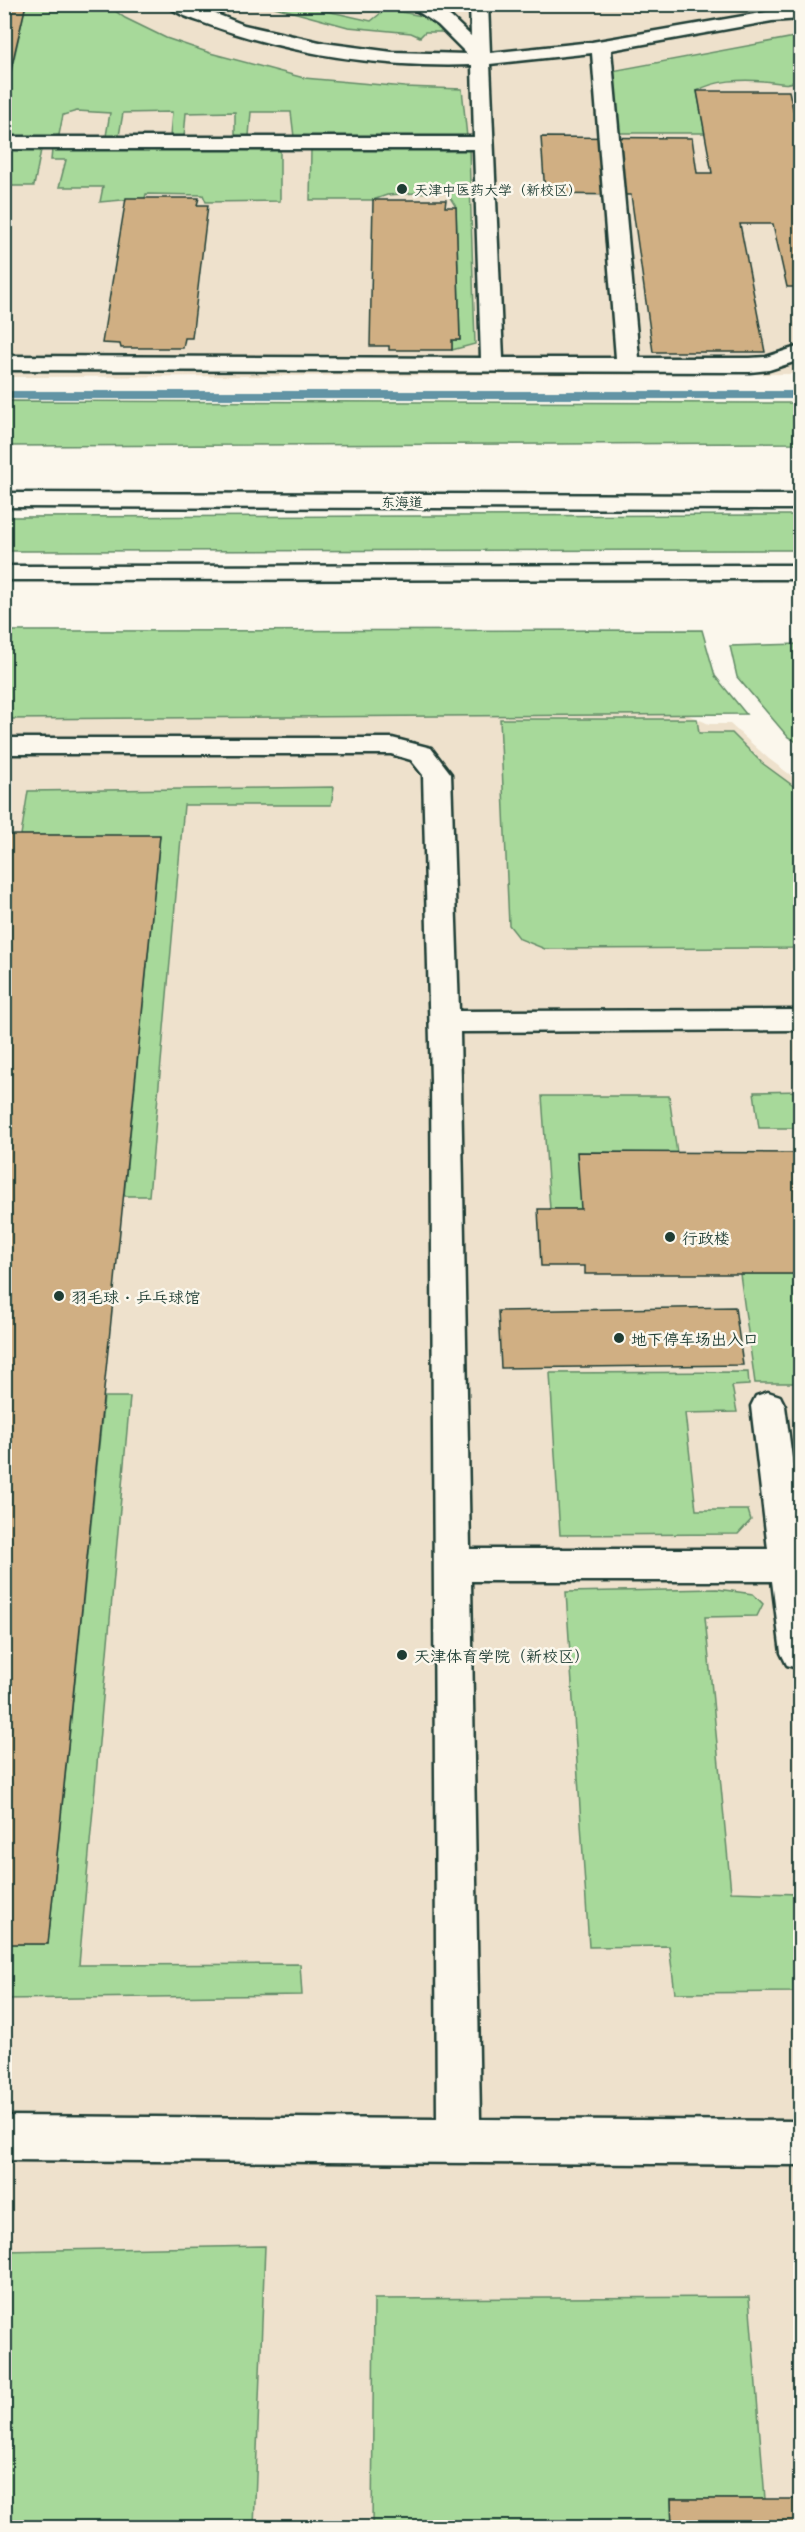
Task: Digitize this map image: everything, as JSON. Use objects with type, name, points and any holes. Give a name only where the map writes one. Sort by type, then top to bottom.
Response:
[{"type":"main road","points":[[176,4],[207,20],[245,31],[333,50],[427,59],[482,60],[601,47],[711,26],[801,14]]},
{"type":"main road","points":[[416,4],[439,15],[455,28],[482,60]]},
{"type":"main road","points":[[479,4],[492,364]]},
{"type":"main road","points":[[601,47],[628,364]]},
{"type":"main road","points":[[4,143],[485,143]]},
{"type":"main road","points":[[4,363],[750,364],[769,363],[801,353]]},
{"type":"main road","name":"东海道","points":[[4,500],[801,502]]},
{"type":"main road","points":[[4,573],[801,572]]},
{"type":"main road","points":[[4,746],[392,746],[421,754],[437,774],[445,1022],[459,2142]]},
{"type":"main road","points":[[445,1022],[801,1020]]},
{"type":"main road","points":[[768,1406],[801,1653]]},
{"type":"main road","points":[[452,1565],[789,1565]]},
{"type":"main road","points":[[4,2138],[801,2143]]},
{"type":"shaded area","name":"天津中医药大学（新校区）","points":[[4,5],[800,5],[800,374],[5,377]]},
{"type":"shaded area","name":"天津体育学院（新校区）","points":[[4,714],[686,714],[709,724],[730,724],[769,759],[800,782],[800,2527],[5,2527]]},
{"type":"green space","points":[[26,4],[107,5],[125,18],[166,38],[210,53],[304,78],[405,87],[462,89],[467,137],[294,137],[291,112],[251,112],[249,136],[235,136],[235,112],[186,113],[184,137],[170,137],[172,112],[123,113],[119,136],[106,136],[110,113],[77,111],[63,115],[59,135],[37,140],[5,139],[5,99]]},
{"type":"green space","points":[[267,5],[300,5],[371,21],[386,9],[432,18],[443,29],[442,32],[425,32],[420,37],[411,33],[348,27]]},
{"type":"green space","points":[[800,36],[800,79],[787,83],[755,80],[729,81],[697,91],[705,133],[618,133],[612,71]]},
{"type":"green space","points":[[469,149],[475,344],[452,350],[452,340],[460,340],[456,207],[446,191],[387,195],[373,200],[310,200],[311,150]]},
{"type":"green space","points":[[5,150],[41,150],[34,186],[5,186]]},
{"type":"green space","points":[[52,150],[280,150],[280,201],[206,202],[203,195],[146,194],[145,198],[100,202],[103,187],[59,187],[66,160],[51,160]]},
{"type":"green space","points":[[4,401],[800,403],[800,443],[5,446]]},
{"type":"green space","points":[[800,515],[800,550],[4,551],[5,517]]},
{"type":"green space","points":[[702,630],[715,676],[746,714],[5,719],[5,631]]},
{"type":"green space","points":[[800,644],[800,744],[788,737],[737,677],[730,646]]},
{"type":"green space","points":[[500,719],[697,719],[699,733],[732,733],[762,763],[800,791],[800,948],[545,949],[520,939],[509,925]]},
{"type":"green space","points":[[334,787],[331,805],[184,805],[149,1196],[124,1196],[160,836],[21,835],[28,791]]},
{"type":"green space","points":[[800,1091],[800,1128],[759,1128],[754,1092]]},
{"type":"green space","points":[[542,1096],[669,1096],[677,1153],[581,1209],[550,1209]]},
{"type":"green space","points":[[740,1274],[800,1274],[800,1383],[755,1383]]},
{"type":"green space","points":[[748,1372],[749,1385],[732,1386],[737,1412],[685,1413],[696,1510],[748,1510],[751,1520],[738,1534],[560,1535],[550,1373]]},
{"type":"green space","points":[[104,1397],[130,1397],[79,1965],[300,1964],[302,1995],[5,1999],[4,1944],[48,1944]]},
{"type":"green space","points":[[717,1589],[753,1594],[763,1604],[757,1616],[705,1617],[731,1892],[799,1894],[800,1992],[675,1993],[669,1946],[589,1947],[566,1592]]},
{"type":"green space","points":[[265,2246],[254,2527],[5,2527],[5,2251]]},
{"type":"green space","points":[[749,2297],[765,2499],[671,2499],[672,2527],[372,2528],[374,2299]]},
{"type":"building","points":[[4,4],[26,4],[4,99]]},
{"type":"building","points":[[697,91],[789,91],[800,139],[800,287],[787,287],[773,224],[740,224],[765,352],[653,352],[631,195],[545,194],[541,137],[692,138],[697,173],[712,173]]},
{"type":"building","points":[[126,198],[199,198],[197,205],[208,205],[192,338],[185,338],[183,348],[121,348],[120,344],[102,343]]},
{"type":"building","points":[[373,200],[446,200],[445,207],[456,207],[460,340],[452,340],[452,350],[389,350],[389,346],[370,346]]},
{"type":"building","name":"羽毛球 · 乒乓球馆","points":[[4,835],[160,835],[48,1944],[4,1944]]},
{"type":"building","name":"行政楼","points":[[577,1152],[800,1153],[800,1274],[585,1274],[585,1266],[541,1266],[538,1209],[581,1209]]},
{"type":"building","name":"地下停车场出入口","points":[[735,1307],[743,1365],[501,1368],[498,1311]]},
{"type":"building","points":[[671,2499],[800,2499],[800,2528],[672,2528]]},
{"type":"waterway","points":[[4,395],[800,395]]},
{"type":"place","name":"天津中医药大学（新校区）","points":[[402,189]]},
{"type":"place","name":"行政楼","points":[[670,1237]]},
{"type":"place","name":"羽毛球 · 乒乓球馆","points":[[59,1296]]},
{"type":"place","name":"地下停车场出入口","points":[[619,1338]]},
{"type":"place","name":"天津体育学院（新校区）","points":[[402,1655]]}]
